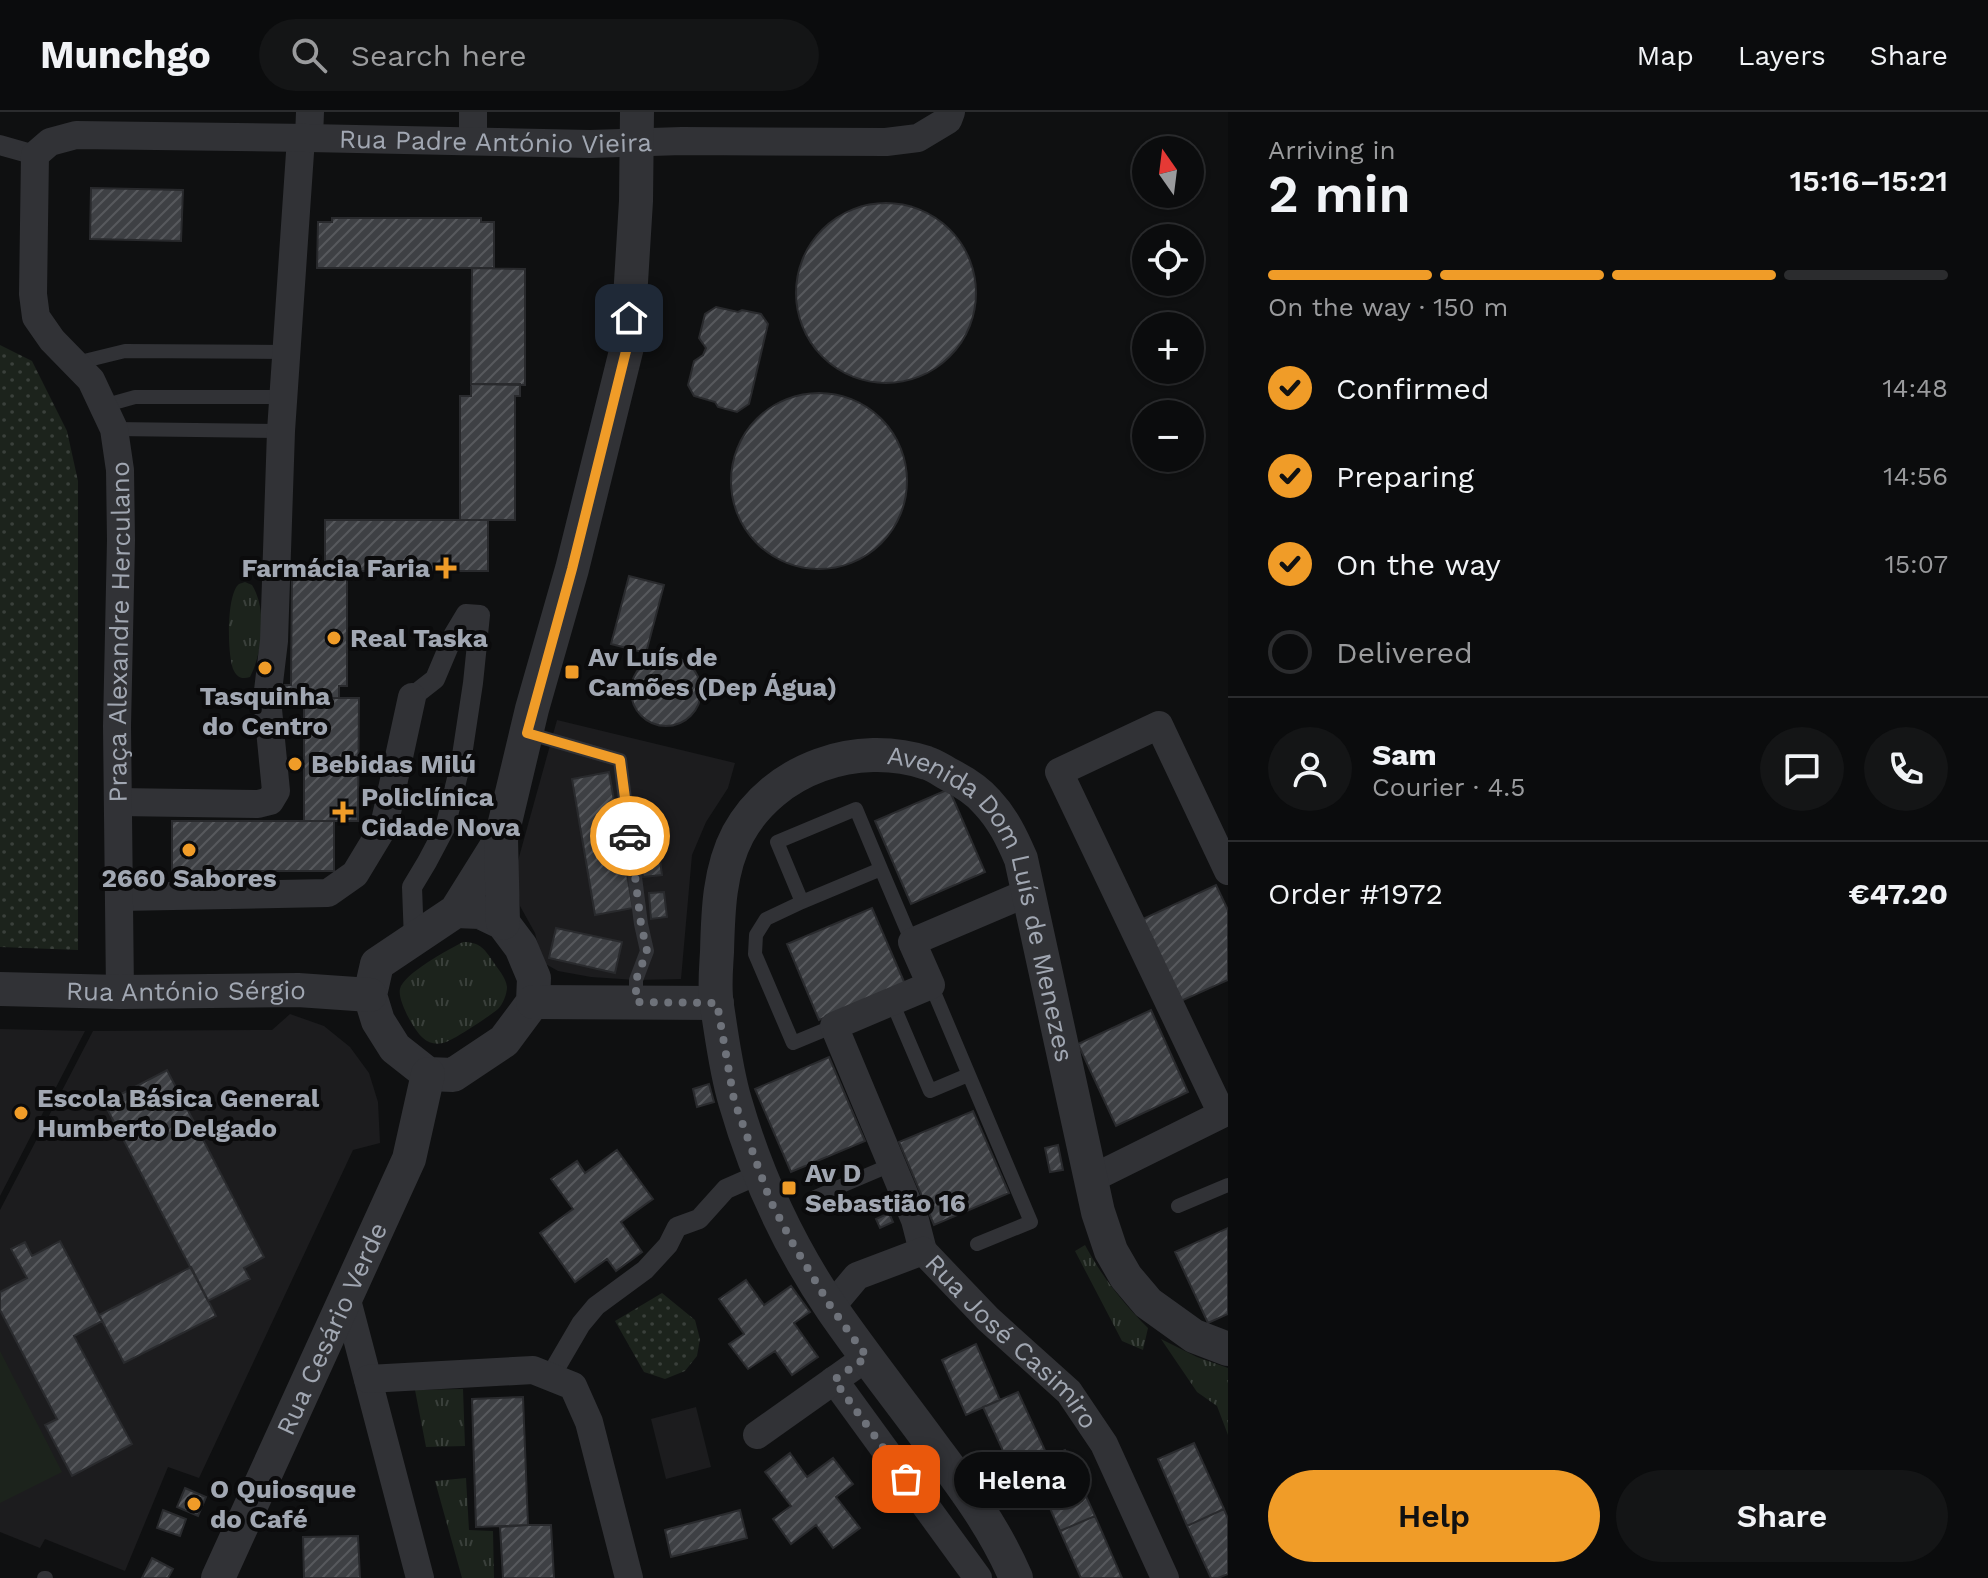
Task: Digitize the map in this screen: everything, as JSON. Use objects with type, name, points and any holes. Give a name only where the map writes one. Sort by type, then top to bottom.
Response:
[{"type":"street","points":[[473,112],[473,141]]},
{"type":"street","name":"Rua Padre António Vieira","points":[[35,155],[77,124],[306,129],[473,141],[590,144],[637,127],[886,142],[918,138],[948,120],[951,112]]},
{"type":"street","points":[[503,923],[501,839],[627,347],[637,127]]},
{"type":"street","points":[[118,802],[258,804],[270,801],[276,791],[267,699],[274,641],[286,352],[306,129]]},
{"type":"street","points":[[0,145],[35,155]]},
{"type":"street","name":"Praça Alexandre Herculano","points":[[35,155],[33,294],[36,317],[52,340],[91,380],[108,417],[120,470],[117,726],[120,992]]},
{"type":"street","points":[[119,897],[328,893],[355,874],[384,826],[412,697],[435,679],[466,614],[480,615],[461,762],[445,828],[412,887],[414,940]]},
{"type":"street","points":[[1091,1179],[1225,1121],[1059,772],[1159,725],[1228,871]]},
{"type":"street","name":"Avenida Dom Luís de Menezes","points":[[1016,1578],[975,1502],[831,1307],[793,1244],[770,1200],[734,1100],[717,1003],[718,902],[738,834],[757,808],[779,786],[811,768],[849,756],[885,755],[927,763],[962,781],[987,801],[1009,831],[1021,859],[1098,1212],[1111,1251],[1126,1277],[1148,1303],[1194,1336],[1228,1349]]},
{"type":"street","points":[[456,911],[480,912],[503,923],[521,947],[534,978],[533,1002],[504,1041],[453,1075],[428,1074],[395,1048],[378,1021],[370,995],[377,964],[456,911],[501,839]]},
{"type":"street","points":[[923,1251],[915,1220],[893,1164],[834,1026],[931,985],[912,942],[1029,892]]},
{"type":"street","name":"Rua António Sérgio","points":[[0,989],[120,992],[298,990],[370,995]]},
{"type":"street","points":[[533,1002],[717,1003]]},
{"type":"street","name":"Rua Cesário Verde","points":[[221,1576],[409,1159],[428,1074]]},
{"type":"street","points":[[550,1377],[581,1324],[596,1306],[645,1270],[668,1245],[677,1227],[699,1219],[726,1189],[760,1174]]},
{"type":"street","name":"Rua José Casimiro","points":[[831,1307],[857,1276],[923,1251],[988,1319],[1069,1392],[1104,1444],[1165,1578]]},
{"type":"street","points":[[347,1300],[420,1578]]},
{"type":"street","points":[[757,1435],[867,1357]]},
{"type":"street","points":[[368,1379],[533,1370],[573,1386],[589,1422],[629,1578]]},
{"type":"street","points":[[834,1380],[978,1578]]},
{"type":"lane","points":[[75,364],[125,351],[286,352]]},
{"type":"lane","points":[[108,417],[135,397],[284,397]]},
{"type":"lane","points":[[108,417],[281,431]]},
{"type":"lane","points":[[527,733],[620,760],[647,951],[636,980],[636,1002]]},
{"type":"lane","points":[[802,902],[777,842],[856,809],[912,942]]},
{"type":"lane","points":[[834,1026],[793,1043],[755,954],[756,935],[766,919],[881,869]]},
{"type":"lane","points":[[931,985],[1031,1222],[977,1244]]},
{"type":"lane","points":[[892,1002],[930,1091],[968,1075]]},
{"type":"lane","points":[[813,1198],[893,1164]]},
{"type":"lane","points":[[1178,1206],[1228,1185]]},
{"type":"shaded area","points":[[557,720],[735,763],[728,788],[706,822],[692,855],[681,979],[591,977],[558,971],[542,962],[535,933],[520,906],[516,868]]},
{"type":"shaded area","points":[[290,1014],[324,1026],[350,1047],[369,1073],[378,1102],[380,1143],[353,1150],[199,1478],[168,1467],[125,1571],[45,1539],[40,1548],[0,1532],[0,1210],[93,1031],[272,1030]]},
{"type":"shaded area","name":"Escola Básica General Humberto Delgado","points":[[0,1029],[85,1031],[0,1196]]},
{"type":"shaded area","points":[[696,1407],[711,1467],[666,1479],[651,1419]]},
{"type":"green space","points":[[0,345],[32,361],[67,431],[78,481],[78,950],[0,947]]},
{"type":"green space","points":[[245,582],[252,585],[257,595],[262,631],[250,677],[243,678],[236,674],[232,664],[229,626],[235,590]]},
{"type":"green space","points":[[463,942],[480,946],[486,952],[505,980],[505,996],[498,1009],[464,1032],[446,1042],[431,1043],[411,1023],[401,1000],[400,989],[418,969]]},
{"type":"green space","points":[[1085,1245],[1098,1268],[1148,1328],[1143,1350],[1122,1341],[1075,1251]]},
{"type":"green space","points":[[662,1293],[695,1320],[700,1339],[697,1356],[685,1371],[665,1379],[644,1372],[615,1321]]},
{"type":"green space","points":[[1161,1339],[1228,1368],[1228,1435],[1217,1406],[1197,1392]]},
{"type":"green space","points":[[0,1351],[62,1472],[0,1503]]},
{"type":"green space","points":[[463,1389],[465,1446],[426,1447],[415,1390]]},
{"type":"green space","points":[[466,1478],[469,1530],[493,1531],[494,1578],[462,1578],[435,1481]]},
{"type":"building","points":[[91,188],[183,190],[181,241],[90,239]]},
{"type":"building","points":[[886,203],[920,210],[936,218],[949,230],[961,243],[969,259],[976,293],[969,327],[961,343],[949,356],[936,368],[920,376],[886,383],[852,376],[836,368],[823,356],[811,343],[803,327],[796,293],[803,259],[811,243],[823,230],[836,218],[852,210]]},
{"type":"building","points":[[332,218],[481,218],[481,222],[494,222],[494,268],[317,268],[318,222],[332,222]]},
{"type":"building","points":[[472,268],[525,269],[525,385],[471,384]]},
{"type":"building","points":[[716,307],[761,314],[768,324],[749,404],[737,412],[694,396],[688,385],[694,361],[703,355],[706,348],[699,338],[705,314]]},
{"type":"building","points":[[471,384],[520,384],[520,396],[515,396],[515,520],[460,520],[460,396],[471,396]]},
{"type":"building","points":[[819,393],[853,400],[881,419],[900,447],[907,481],[900,515],[881,543],[853,562],[819,569],[785,562],[757,543],[738,515],[731,481],[738,447],[757,419],[785,400]]},
{"type":"building","points":[[325,520],[488,520],[488,571],[325,571]]},
{"type":"building","points":[[292,571],[347,571],[347,686],[339,686],[339,698],[276,698],[276,685],[291,685]]},
{"type":"building","points":[[629,576],[664,585],[646,653],[611,644]]},
{"type":"building","points":[[666,656],[691,666],[701,691],[691,716],[666,726],[641,716],[631,691],[641,666]]},
{"type":"building","points":[[304,698],[359,698],[358,821],[304,821]]},
{"type":"building","points":[[609,772],[633,908],[595,915],[572,779]]},
{"type":"building","points":[[949,789],[985,872],[911,904],[875,821]]},
{"type":"building","points":[[653,806],[662,875],[643,877],[634,809]]},
{"type":"building","points":[[172,821],[334,821],[334,871],[172,871]]},
{"type":"building","points":[[1216,885],[1228,910],[1228,980],[1181,1001],[1143,919]]},
{"type":"building","points":[[664,892],[667,917],[651,919],[649,893]]},
{"type":"building","points":[[872,908],[905,984],[819,1020],[787,944]]},
{"type":"building","points":[[556,928],[622,942],[615,973],[549,958]]},
{"type":"building","points":[[1151,1010],[1188,1092],[1116,1126],[1078,1044]]},
{"type":"building","points":[[829,1057],[865,1141],[791,1172],[755,1089]]},
{"type":"building","points":[[167,1070],[264,1257],[244,1268],[250,1279],[208,1301],[104,1103]]},
{"type":"building","points":[[709,1084],[714,1102],[697,1107],[693,1089]]},
{"type":"building","points":[[973,1111],[1009,1193],[934,1225],[899,1142]]},
{"type":"building","points":[[1058,1145],[1063,1170],[1050,1172],[1045,1148]]},
{"type":"building","points":[[617,1150],[653,1199],[621,1222],[642,1252],[616,1271],[607,1259],[575,1282],[540,1233],[573,1209],[551,1179],[577,1161],[585,1173]]},
{"type":"building","points":[[889,1213],[893,1222],[880,1228],[876,1219]]},
{"type":"building","points":[[1228,1228],[1228,1314],[1208,1323],[1175,1252]]},
{"type":"building","points":[[60,1241],[102,1321],[74,1336],[132,1444],[72,1476],[45,1425],[57,1419],[0,1310],[0,1292],[27,1278],[11,1249],[25,1242],[32,1256]]},
{"type":"building","points":[[191,1267],[216,1316],[124,1363],[99,1315]]},
{"type":"building","points":[[746,1280],[764,1305],[791,1286],[810,1312],[794,1323],[818,1357],[792,1375],[775,1351],[748,1369],[729,1344],[744,1334],[719,1299]]},
{"type":"building","points":[[976,1344],[1000,1400],[966,1415],[942,1360]]},
{"type":"building","points":[[1018,1392],[1048,1457],[1013,1473],[983,1407]]},
{"type":"building","points":[[523,1397],[528,1525],[476,1527],[472,1399]]},
{"type":"building","points":[[1194,1443],[1224,1509],[1187,1526],[1158,1459]]},
{"type":"building","points":[[1065,1450],[1095,1516],[1060,1531],[1031,1465]]},
{"type":"building","points":[[790,1453],[807,1477],[833,1458],[853,1484],[836,1497],[860,1528],[833,1548],[816,1525],[791,1544],[773,1519],[791,1506],[765,1472]]},
{"type":"building","points":[[185,1488],[206,1497],[198,1516],[177,1507]]},
{"type":"building","points":[[1224,1509],[1228,1519],[1228,1574],[1211,1578],[1187,1526]]},
{"type":"building","points":[[163,1510],[186,1519],[180,1536],[157,1528]]},
{"type":"building","points":[[740,1510],[747,1538],[671,1557],[665,1530]]},
{"type":"building","points":[[1095,1516],[1122,1578],[1081,1578],[1060,1531]]},
{"type":"building","points":[[551,1525],[554,1578],[503,1578],[500,1527]]},
{"type":"building","points":[[358,1536],[360,1578],[304,1578],[303,1537]]},
{"type":"building","points":[[152,1558],[173,1569],[168,1578],[142,1578]]},
{"type":"way so far","points":[[630,836],[647,951],[636,980],[636,1002],[717,1003],[734,1100],[770,1200],[831,1307],[867,1357],[834,1380],[906,1479]]},
{"type":"place","name":"Farmácia Faria","points":[[446,568]]},
{"type":"place","name":"Real Taska","points":[[334,638]]},
{"type":"place","name":"Tasquinha do Centro","points":[[265,668]]},
{"type":"place","name":"Av Luís de Camões (Dep Água)","points":[[572,672]]},
{"type":"place","name":"Bebidas Milú","points":[[295,764]]},
{"type":"place","name":"Policlínica Cidade Nova","points":[[343,812]]},
{"type":"place","name":"2660 Sabores","points":[[189,850]]},
{"type":"place","name":"Escola Básica General Humberto Delgado","points":[[21,1113]]},
{"type":"place","name":"Av D Sebastião 16","points":[[789,1188]]},
{"type":"place","name":"Helena","points":[[906,1479]]},
{"type":"place","name":"O Quiosque do Café","points":[[194,1504]]},
{"type":"route","points":[[629,318],[627,347],[572,569],[527,733],[620,760],[630,836]]}]
